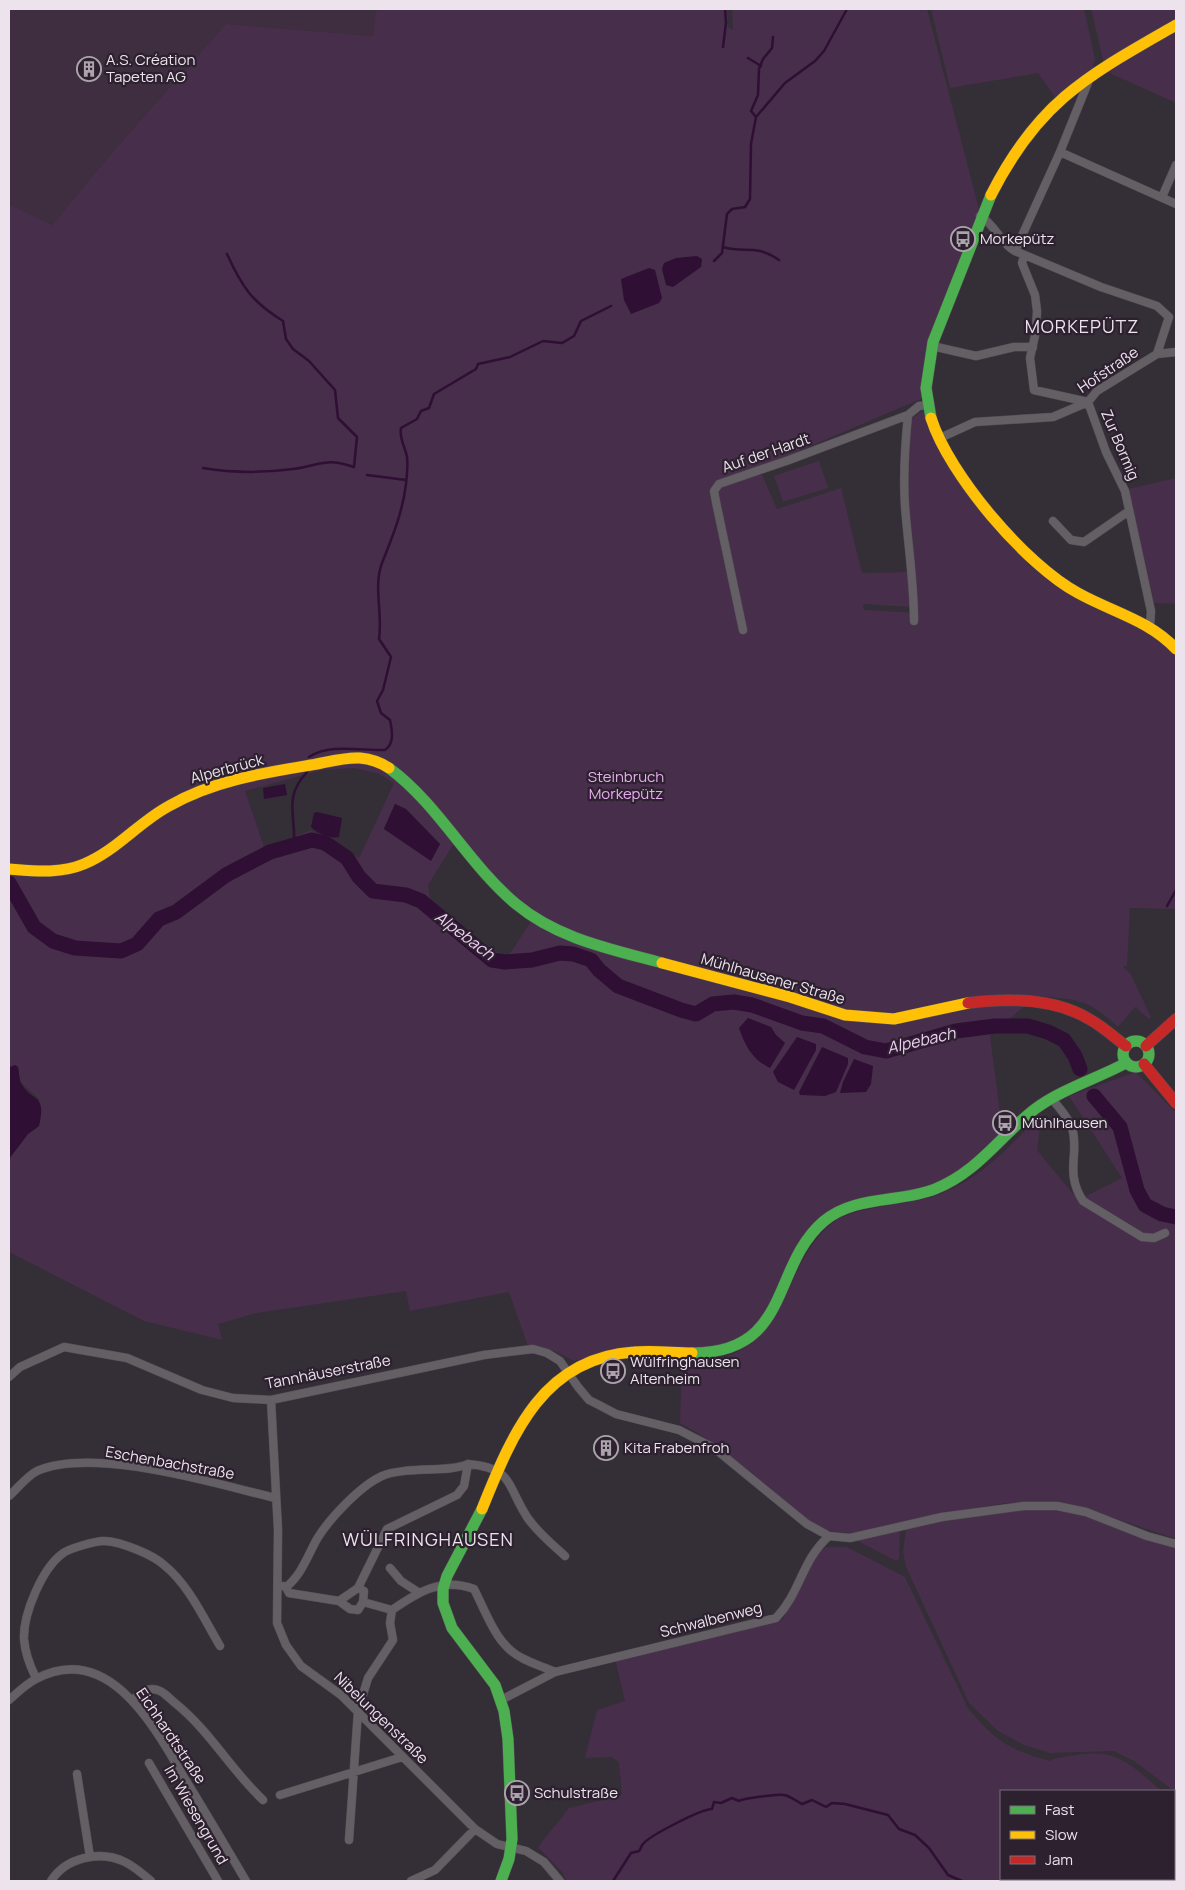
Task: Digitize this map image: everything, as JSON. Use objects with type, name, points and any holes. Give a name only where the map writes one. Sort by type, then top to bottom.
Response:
[{"type":"street","points":[[1176,25],[1091,75],[1055,103],[1029,132],[1003,168],[980,216],[932,346],[926,378],[927,405],[940,438],[978,497],[1034,562],[1058,582],[1097,603],[1150,625],[1163,634],[1176,649]]},
{"type":"street","points":[[1015,252],[1060,152],[1091,75]]},
{"type":"street","points":[[1060,152],[1176,204]]},
{"type":"street","points":[[1162,197],[1176,165]]},
{"type":"street","points":[[980,216],[986,219],[1008,247],[1015,252],[1101,288],[1157,306],[1166,313],[1168,322],[1176,316]]},
{"type":"street","name":"Zur Bormig","points":[[1024,256],[1022,263],[1035,295],[1037,311],[1030,358],[1034,390],[1088,402],[1106,452],[1125,491],[1151,611],[1150,625]]},
{"type":"street","name":"Hofstraße","points":[[940,438],[975,422],[1053,418],[1088,402],[1097,391],[1157,354],[1168,322]]},
{"type":"street","points":[[932,346],[976,356],[1014,347],[1033,346]]},
{"type":"street","points":[[1157,354],[1176,352]]},
{"type":"street","name":"Auf der Hardt","points":[[743,630],[714,491],[719,484],[908,415],[919,406],[927,405]]},
{"type":"street","points":[[908,415],[904,451],[905,505],[913,574],[914,621]]},
{"type":"street","points":[[1052,521],[1070,540],[1084,542],[1129,511]]},
{"type":"street","name":"Alperbrück","points":[[9,869],[47,871],[69,869],[93,859],[179,799],[202,790],[289,768],[348,758],[376,761],[393,771],[448,827]]},
{"type":"street","name":"Mühlhausener Straße","points":[[448,827],[506,895],[524,911],[550,929],[581,941],[790,997],[845,1015],[894,1019],[943,1007],[993,1000],[1035,1002],[1064,1008],[1088,1018],[1126,1046]]},
{"type":"street","points":[[1146,1046],[1176,1019]]},
{"type":"street","points":[[1126,1063],[1123,1051],[1126,1046],[1136,1041],[1146,1046]]},
{"type":"street","points":[[501,1881],[512,1848],[507,1729],[501,1700],[489,1673],[457,1635],[447,1619],[442,1607],[443,1585],[468,1540],[496,1470],[527,1411],[567,1372],[588,1362],[617,1353],[641,1351],[711,1354],[730,1348],[749,1338],[764,1324],[777,1303],[805,1242],[825,1220],[848,1207],[909,1197],[951,1182],[976,1166],[1016,1124],[1051,1098],[1126,1063],[1135,1067],[1144,1064],[1148,1057],[1146,1046]]},
{"type":"street","points":[[1144,1064],[1176,1104]]},
{"type":"street","points":[[1051,1098],[1072,1129],[1073,1173],[1078,1193],[1083,1201],[1142,1237],[1154,1238],[1165,1233]]},
{"type":"street","name":"Tannhäuserstraße","points":[[9,1377],[20,1367],[64,1347],[128,1358],[202,1390],[233,1398],[271,1400],[484,1355],[533,1349],[547,1353],[560,1361],[589,1400],[616,1414],[679,1430],[714,1448],[807,1524],[829,1536]]},
{"type":"street","name":"Nibelungenstraße","points":[[271,1400],[278,1530],[277,1623],[286,1645],[302,1666],[341,1695],[358,1711],[475,1829],[497,1844],[512,1848]]},
{"type":"street","name":"Eschenbachstraße","points":[[9,1496],[36,1471],[68,1464],[88,1463],[147,1470],[275,1498]]},
{"type":"street","points":[[339,1601],[358,1588],[387,1529],[457,1495],[464,1486],[468,1464]]},
{"type":"street","points":[[277,1590],[281,1595],[288,1590],[318,1537],[355,1496],[382,1476],[468,1464],[489,1466],[505,1475],[527,1516],[536,1528],[565,1556]]},
{"type":"street","points":[[829,1536],[850,1538],[942,1517],[1024,1506],[1048,1506],[1086,1512],[1147,1536],[1176,1544]]},
{"type":"street","name":"Schwalbenweg","points":[[501,1700],[555,1672],[776,1618],[789,1604],[811,1554],[829,1536]]},
{"type":"street","points":[[36,1678],[30,1667],[24,1638],[26,1618],[39,1585],[49,1568],[62,1553],[104,1540],[151,1555],[165,1565],[192,1600],[220,1646]]},
{"type":"street","points":[[390,1568],[400,1581],[418,1592]]},
{"type":"street","points":[[349,1840],[358,1711],[368,1678],[393,1640],[390,1623],[392,1610],[418,1592],[443,1585],[463,1585],[474,1589],[490,1625],[506,1646],[521,1658],[555,1672]]},
{"type":"street","points":[[288,1590],[339,1601],[350,1609],[358,1610],[363,1602],[364,1591],[358,1588]]},
{"type":"street","points":[[363,1602],[392,1610]]},
{"type":"street","name":"Eichhardtstraße","points":[[9,1700],[36,1678],[74,1670],[89,1672],[115,1684],[133,1700],[176,1762],[246,1881]]},
{"type":"street","points":[[133,1700],[140,1692],[150,1689],[160,1691],[189,1714],[217,1744],[246,1785],[263,1800]]},
{"type":"street","points":[[280,1795],[402,1757]]},
{"type":"street","name":"Im Wiesengrund","points":[[149,1763],[218,1881]]},
{"type":"street","points":[[77,1774],[90,1857]]},
{"type":"street","points":[[411,1881],[434,1870],[475,1829]]},
{"type":"street","points":[[512,1848],[526,1850],[544,1862],[560,1881]]},
{"type":"street","points":[[51,1881],[63,1867],[77,1859],[90,1857],[107,1857],[124,1861],[136,1868],[151,1881]]},
{"type":"shaded area","points":[[9,9],[383,9],[376,11],[373,36],[226,24],[116,148],[52,225],[9,204]]},
{"type":"shaded area","points":[[697,256],[702,259],[701,267],[673,287],[666,285],[662,269],[664,263],[676,258]]},
{"type":"shaded area","points":[[649,268],[655,270],[662,298],[659,303],[631,314],[624,300],[621,279]]},
{"type":"shaded area","points":[[285,784],[287,795],[264,799],[263,788]]},
{"type":"shaded area","points":[[395,804],[406,809],[440,844],[431,861],[384,829]]},
{"type":"shaded area","points":[[317,812],[342,818],[339,837],[324,835],[311,827],[314,813]]},
{"type":"shaded area","points":[[748,1018],[771,1027],[776,1035],[785,1043],[770,1068],[754,1057],[744,1041],[739,1028]]},
{"type":"shaded area","points":[[797,1037],[816,1044],[816,1050],[794,1090],[778,1082],[773,1072]]},
{"type":"shaded area","points":[[822,1047],[848,1058],[848,1064],[836,1092],[825,1096],[800,1095],[799,1092]]},
{"type":"shaded area","points":[[854,1059],[873,1066],[871,1084],[866,1092],[840,1093],[843,1082]]},
{"type":"shaded area","points":[[15,1065],[18,1067],[21,1083],[40,1103],[41,1115],[39,1126],[28,1134],[9,1159],[9,1070],[10,1067]]},
{"type":"green space","name":"Steinbruch Morkepütz","points":[[383,9],[727,9],[728,27],[733,30],[732,9],[927,9],[979,209],[930,334],[923,398],[759,468],[777,509],[841,488],[862,573],[909,572],[912,607],[863,604],[864,610],[918,613],[916,572],[909,509],[908,421],[924,410],[1029,565],[1150,630],[1161,638],[1176,656],[1176,909],[1130,908],[1127,966],[1123,967],[1130,973],[1151,1017],[1149,1019],[1135,1007],[1118,1027],[1097,1010],[1080,1001],[1036,996],[990,1036],[1003,1135],[960,1173],[934,1185],[823,1218],[774,1302],[749,1335],[711,1350],[617,1349],[574,1361],[547,1349],[528,1346],[509,1292],[410,1311],[406,1291],[257,1313],[218,1324],[222,1340],[144,1321],[9,1252],[9,1159],[28,1134],[39,1126],[39,1099],[20,1082],[18,1067],[9,1070],[9,204],[52,225],[116,148],[226,24],[373,36],[376,11]],"holes":[[[354,768],[379,774],[394,783],[359,858],[311,830],[265,850],[245,791],[322,770]],[[395,804],[440,844],[431,860],[384,828]],[[453,845],[530,923],[507,958],[432,912],[428,885]],[[771,1027],[776,1035],[785,1043],[770,1068]],[[785,1056],[800,1082],[773,1072]]]},
{"type":"green space","points":[[931,9],[1084,9],[1095,59],[1091,73],[1055,97],[1038,73],[950,88]]},
{"type":"green space","points":[[1091,9],[1176,9],[1176,22],[1104,64]]},
{"type":"green space","points":[[1176,28],[1176,103],[1103,70]]},
{"type":"green space","points":[[819,461],[828,488],[783,502],[774,476]]},
{"type":"green space","points":[[1176,478],[1176,604],[1154,603],[1128,489]]},
{"type":"green space","points":[[1136,1072],[1176,1113],[1176,1539],[1096,1512],[1051,1502],[1006,1503],[945,1513],[864,1531],[848,1533],[831,1531],[815,1526],[750,1471],[701,1435],[680,1423],[682,1361],[714,1361],[750,1345],[765,1330],[776,1314],[816,1239],[840,1218],[864,1210],[929,1198],[963,1183],[991,1163],[1042,1113],[1037,1150],[1078,1200],[1122,1178],[1069,1096]]},
{"type":"green space","points":[[1026,1508],[1047,1509],[1085,1516],[1176,1546],[1176,1796],[1175,1790],[1134,1761],[1114,1751],[1050,1753],[1024,1745],[998,1731],[969,1703],[906,1567],[903,1552],[906,1528],[942,1519]]},
{"type":"green space","points":[[900,1529],[899,1559],[896,1561],[856,1540]]},
{"type":"green space","points":[[826,1547],[847,1547],[905,1577],[965,1705],[1002,1741],[1022,1752],[1050,1761],[1073,1755],[1088,1754],[1115,1757],[1123,1760],[1161,1790],[1000,1790],[1000,1880],[1175,1880],[1175,1804],[1176,1881],[566,1881],[563,1873],[538,1847],[569,1808],[622,1795],[619,1762],[611,1757],[585,1758],[597,1710],[625,1701],[615,1659],[783,1619],[813,1556]]},
{"type":"waterway","points":[[723,47],[726,23],[725,9]]},
{"type":"waterway","points":[[756,117],[785,83],[815,61],[824,51],[847,9]]},
{"type":"waterway","points":[[714,261],[722,253],[727,214],[732,209],[745,207],[750,199],[751,144],[756,117],[751,111],[758,95],[759,69],[763,59],[772,48],[773,37]]},
{"type":"waterway","points":[[748,58],[761,66]]},
{"type":"waterway","points":[[723,247],[756,250],[779,260]]},
{"type":"waterway","points":[[203,468],[237,472],[259,472],[293,469],[330,462],[354,467],[357,437],[338,418],[335,390],[309,361],[293,349],[286,339],[283,321],[263,307],[249,293],[227,254]]},
{"type":"waterway","points":[[309,757],[326,750],[336,749],[385,750],[392,740],[390,720],[381,713],[377,701],[383,690],[391,657],[379,639],[378,581],[379,572],[397,524],[405,494],[407,460],[401,439],[401,428],[417,419],[421,411],[429,408],[434,394],[476,369],[478,364],[510,357],[543,341],[562,343],[574,336],[581,321],[611,306]]},
{"type":"waterway","points":[[367,475],[406,480]]},
{"type":"waterway","points":[[294,845],[293,798],[295,790],[307,772]]},
{"type":"waterway","name":"Alpebach","points":[[9,883],[34,927],[53,941],[75,948],[121,951],[137,944],[159,919],[176,912],[226,875],[270,852],[312,840],[325,843],[347,858],[359,877],[373,891],[406,895],[421,901],[492,960],[505,962],[532,960],[560,953],[573,954],[591,960],[599,970],[618,986],[681,1010],[696,1014],[713,1004],[734,1002],[752,1005],[802,1023],[823,1026],[865,1047],[886,1051],[956,1031],[995,1026],[1028,1026],[1048,1032],[1064,1040],[1075,1056],[1080,1069]]},
{"type":"waterway","points":[[1167,906],[1176,890]]},
{"type":"waterway","name":"Alpebach","points":[[1094,1096],[1120,1127],[1137,1190],[1145,1205],[1162,1214],[1176,1217]]},
{"type":"waterway","points":[[613,1881],[631,1853],[639,1851],[647,1840],[687,1818],[712,1809],[714,1802],[721,1803],[732,1798],[739,1801],[781,1795],[788,1796],[802,1804],[812,1800],[826,1807],[832,1803],[845,1804],[888,1815],[899,1829],[915,1835],[929,1848],[948,1875],[962,1881]]},
{"type":"traffic: fast","points":[[931,418],[926,388],[933,342],[991,195]]},
{"type":"traffic: fast","points":[[389,768],[423,799],[499,888],[532,916],[549,926],[586,941],[662,963]]},
{"type":"traffic: fast","points":[[1136,1041],[1145,1045],[1149,1054],[1145,1063],[1136,1067],[1127,1063],[1123,1054],[1127,1045],[1136,1041]]},
{"type":"traffic: fast","points":[[692,1353],[724,1349],[747,1339],[763,1323],[775,1304],[807,1240],[824,1221],[850,1207],[921,1193],[950,1182],[988,1153],[1022,1119],[1045,1102],[1126,1063]]},
{"type":"traffic: fast","points":[[482,1509],[447,1576],[443,1589],[443,1603],[452,1628],[495,1685],[504,1711],[508,1739],[512,1839],[509,1859],[501,1881]]},
{"type":"traffic: slow","points":[[991,195],[1009,162],[1028,135],[1069,93],[1117,59],[1176,25]]},
{"type":"traffic: slow","points":[[931,418],[940,441],[972,491],[1013,540],[1036,562],[1057,580],[1091,600],[1130,617],[1154,631],[1176,649]]},
{"type":"traffic: slow","points":[[9,869],[57,871],[84,864],[107,852],[148,820],[185,797],[238,779],[348,758],[372,760],[389,768]]},
{"type":"traffic: slow","points":[[662,963],[790,997],[845,1015],[894,1019],[968,1003]]},
{"type":"traffic: slow","points":[[482,1509],[505,1454],[519,1428],[535,1405],[553,1385],[576,1369],[602,1357],[641,1351],[692,1353]]},
{"type":"traffic: jam","points":[[968,1003],[1014,1000],[1046,1003],[1061,1007],[1094,1022],[1126,1046]]},
{"type":"traffic: jam","points":[[1146,1046],[1176,1019]]},
{"type":"traffic: jam","points":[[1144,1064],[1176,1103]]},
{"type":"place","name":"A.S. Création Tapeten AG","points":[[89,69]]},
{"type":"place","name":"Morkepütz","points":[[963,239]]},
{"type":"place","name":"Mühlhausen","points":[[1005,1123]]},
{"type":"place","name":"Wülfringhausen Altenheim","points":[[613,1371]]},
{"type":"place","name":"Kita Frabenfroh","points":[[606,1448]]},
{"type":"place","name":"Schulstraße","points":[[517,1793]]},
{"type":"district","name":"MORKEPÜTZ","points":[[1082,327]]},
{"type":"district","name":"WÜLFRINGHAUSEN","points":[[428,1540]]}]
